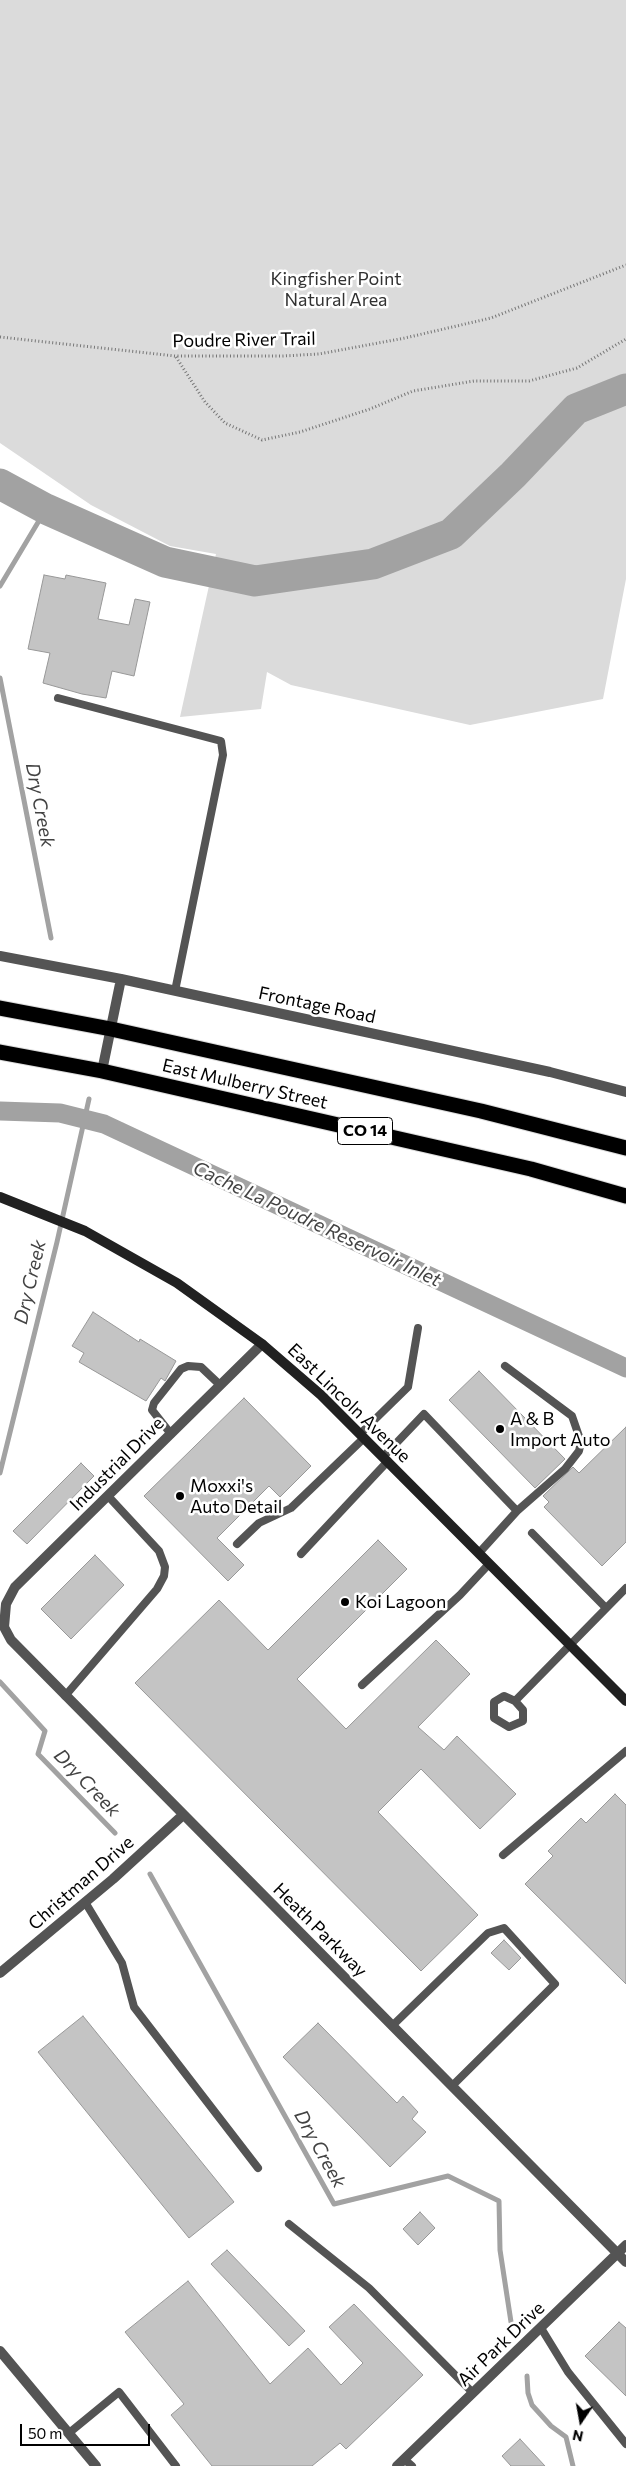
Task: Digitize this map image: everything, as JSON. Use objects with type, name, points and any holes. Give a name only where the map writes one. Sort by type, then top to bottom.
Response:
[{"type":"highway","name":"East Mulberry Street","points":[[0,1008],[111,1029],[481,1111],[626,1148]]},
{"type":"highway","name":"East Mulberry Street","points":[[0,1052],[102,1070],[531,1169],[626,1196]]},
{"type":"street","name":"Frontage Road","points":[[0,956],[121,979],[550,1072],[626,1092]]},
{"type":"street","points":[[102,1070],[121,979]]},
{"type":"street","name":"East Lincoln Avenue","points":[[0,1197],[74,1227],[177,1283],[262,1344],[321,1395],[626,1701]]},
{"type":"street","name":"Industrial Drive","points":[[4,1614],[6,1604],[15,1587],[262,1344]]},
{"type":"street","name":"Heath Parkway","points":[[4,1614],[4,1627],[10,1640],[626,2262]]},
{"type":"street","name":"Christman Drive","points":[[0,1973],[85,1902],[183,1815]]},
{"type":"street","name":"Air Park Drive","points":[[405,2464],[473,2393],[626,2245]]},
{"type":"street","points":[[0,2351],[96,2466]]},
{"type":"lane","points":[[58,698],[221,741],[223,755],[175,991]]},
{"type":"lane","points":[[237,1544],[259,1523],[291,1508],[408,1388],[418,1328]]},
{"type":"lane","points":[[171,1434],[156,1418],[152,1410],[154,1403],[182,1369],[188,1366],[201,1367],[220,1385]]},
{"type":"lane","points":[[479,1553],[517,1511],[565,1468],[579,1451],[581,1442],[572,1416],[505,1366]]},
{"type":"lane","points":[[301,1554],[424,1414],[517,1511]]},
{"type":"lane","points":[[65,1696],[157,1589],[164,1576],[165,1567],[159,1551],[108,1496]]},
{"type":"lane","points":[[532,1533],[606,1608]]},
{"type":"lane","points":[[362,1685],[460,1595],[489,1564]]},
{"type":"lane","points":[[515,1701],[626,1588]]},
{"type":"lane","points":[[504,1696],[515,1701],[523,1710],[523,1721],[509,1727],[494,1718],[494,1702],[504,1696]]},
{"type":"lane","points":[[503,1854],[626,1751]]},
{"type":"lane","points":[[85,1902],[122,1963],[134,2007],[258,2168]]},
{"type":"lane","points":[[392,2026],[488,1933],[504,1928],[555,1984],[452,2086]]},
{"type":"lane","points":[[289,2224],[368,2288],[473,2393]]},
{"type":"lane","points":[[541,2328],[568,2372],[626,2444]]},
{"type":"lane","points":[[68,2433],[119,2392],[176,2466]]},
{"type":"path","name":"Poudre River Trail","points":[[0,336],[175,356],[319,354],[405,338],[491,318],[626,265]]},
{"type":"path","points":[[175,356],[205,402],[225,423],[262,440],[309,429],[370,409],[413,391],[474,381],[529,381],[577,368],[626,339]]},
{"type":"green space","name":"Kingfisher Point Natural Area","points":[[0,0],[626,0],[626,579],[603,699],[470,725],[291,685],[267,672],[261,709],[180,717],[216,554],[170,546],[91,505],[0,443]]},
{"type":"building","points":[[44,575],[65,579],[66,575],[106,583],[98,619],[129,625],[135,599],[150,602],[134,676],[112,671],[106,698],[82,694],[43,683],[50,653],[28,649]]},
{"type":"building","points":[[93,1312],[139,1342],[140,1339],[176,1361],[165,1381],[161,1378],[146,1401],[79,1362],[84,1353],[72,1346]]},
{"type":"building","points":[[479,1371],[565,1459],[535,1488],[449,1400]]},
{"type":"building","points":[[244,1398],[311,1466],[280,1497],[269,1486],[217,1538],[244,1565],[228,1581],[144,1496]]},
{"type":"building","points":[[626,1427],[626,1542],[602,1566],[544,1507],[549,1502],[543,1496],[573,1467],[579,1473]]},
{"type":"building","points":[[81,1463],[94,1476],[27,1544],[13,1531]]},
{"type":"building","points":[[378,1540],[407,1569],[297,1679],[346,1729],[436,1640],[470,1674],[418,1727],[444,1750],[457,1736],[516,1794],[480,1829],[421,1769],[378,1812],[478,1915],[421,1971],[135,1683],[219,1600],[268,1650]]},
{"type":"building","points":[[95,1555],[124,1585],[71,1639],[41,1609]]},
{"type":"building","points":[[615,1794],[626,1805],[626,1984],[525,1884],[553,1856],[548,1851],[581,1818],[586,1823]]},
{"type":"building","points":[[504,1940],[521,1958],[509,1970],[491,1953]]},
{"type":"building","points":[[83,2016],[234,2202],[189,2238],[38,2052]]},
{"type":"building","points":[[318,2023],[397,2103],[403,2096],[418,2112],[412,2119],[426,2132],[390,2167],[283,2057]]},
{"type":"building","points":[[420,2212],[435,2228],[418,2245],[403,2229]]},
{"type":"building","points":[[227,2250],[305,2331],[289,2346],[211,2264]]},
{"type":"building","points":[[188,2281],[270,2384],[308,2348],[341,2385],[363,2363],[329,2327],[354,2304],[423,2375],[346,2449],[340,2443],[312,2466],[212,2466],[171,2415],[184,2404],[125,2332]]},
{"type":"building","points":[[619,2322],[626,2328],[626,2396],[585,2356]]},
{"type":"building","points":[[520,2439],[545,2466],[511,2466],[502,2456]]},
{"type":"waterway","points":[[0,484],[46,509],[165,562],[255,581],[373,564],[451,534],[513,475],[576,409],[626,389]]},
{"type":"waterway","name":"Dry Creek","points":[[0,586],[46,509]]},
{"type":"waterway","name":"Dry Creek","points":[[0,678],[51,938]]},
{"type":"waterway","name":"Dry Creek","points":[[0,1473],[57,1242],[89,1099]]},
{"type":"waterway","name":"Cache La Poudre Reservoir Inlet","points":[[0,1111],[60,1113],[104,1124],[626,1368]]},
{"type":"waterway","name":"Dry Creek","points":[[0,1682],[45,1731],[38,1754],[115,1833]]},
{"type":"waterway","name":"Dry Creek","points":[[150,1874],[334,2204],[448,2176],[499,2201],[500,2250],[511,2322]]},
{"type":"waterway","name":"Dry Creek","points":[[527,2376],[528,2393],[532,2405],[551,2426],[566,2437],[573,2466]]},
{"type":"place","name":"A & B Import Auto","points":[[500,1429]]},
{"type":"place","name":"Moxxi's Auto Detail","points":[[180,1496]]},
{"type":"place","name":"Koi Lagoon","points":[[345,1602]]}]
